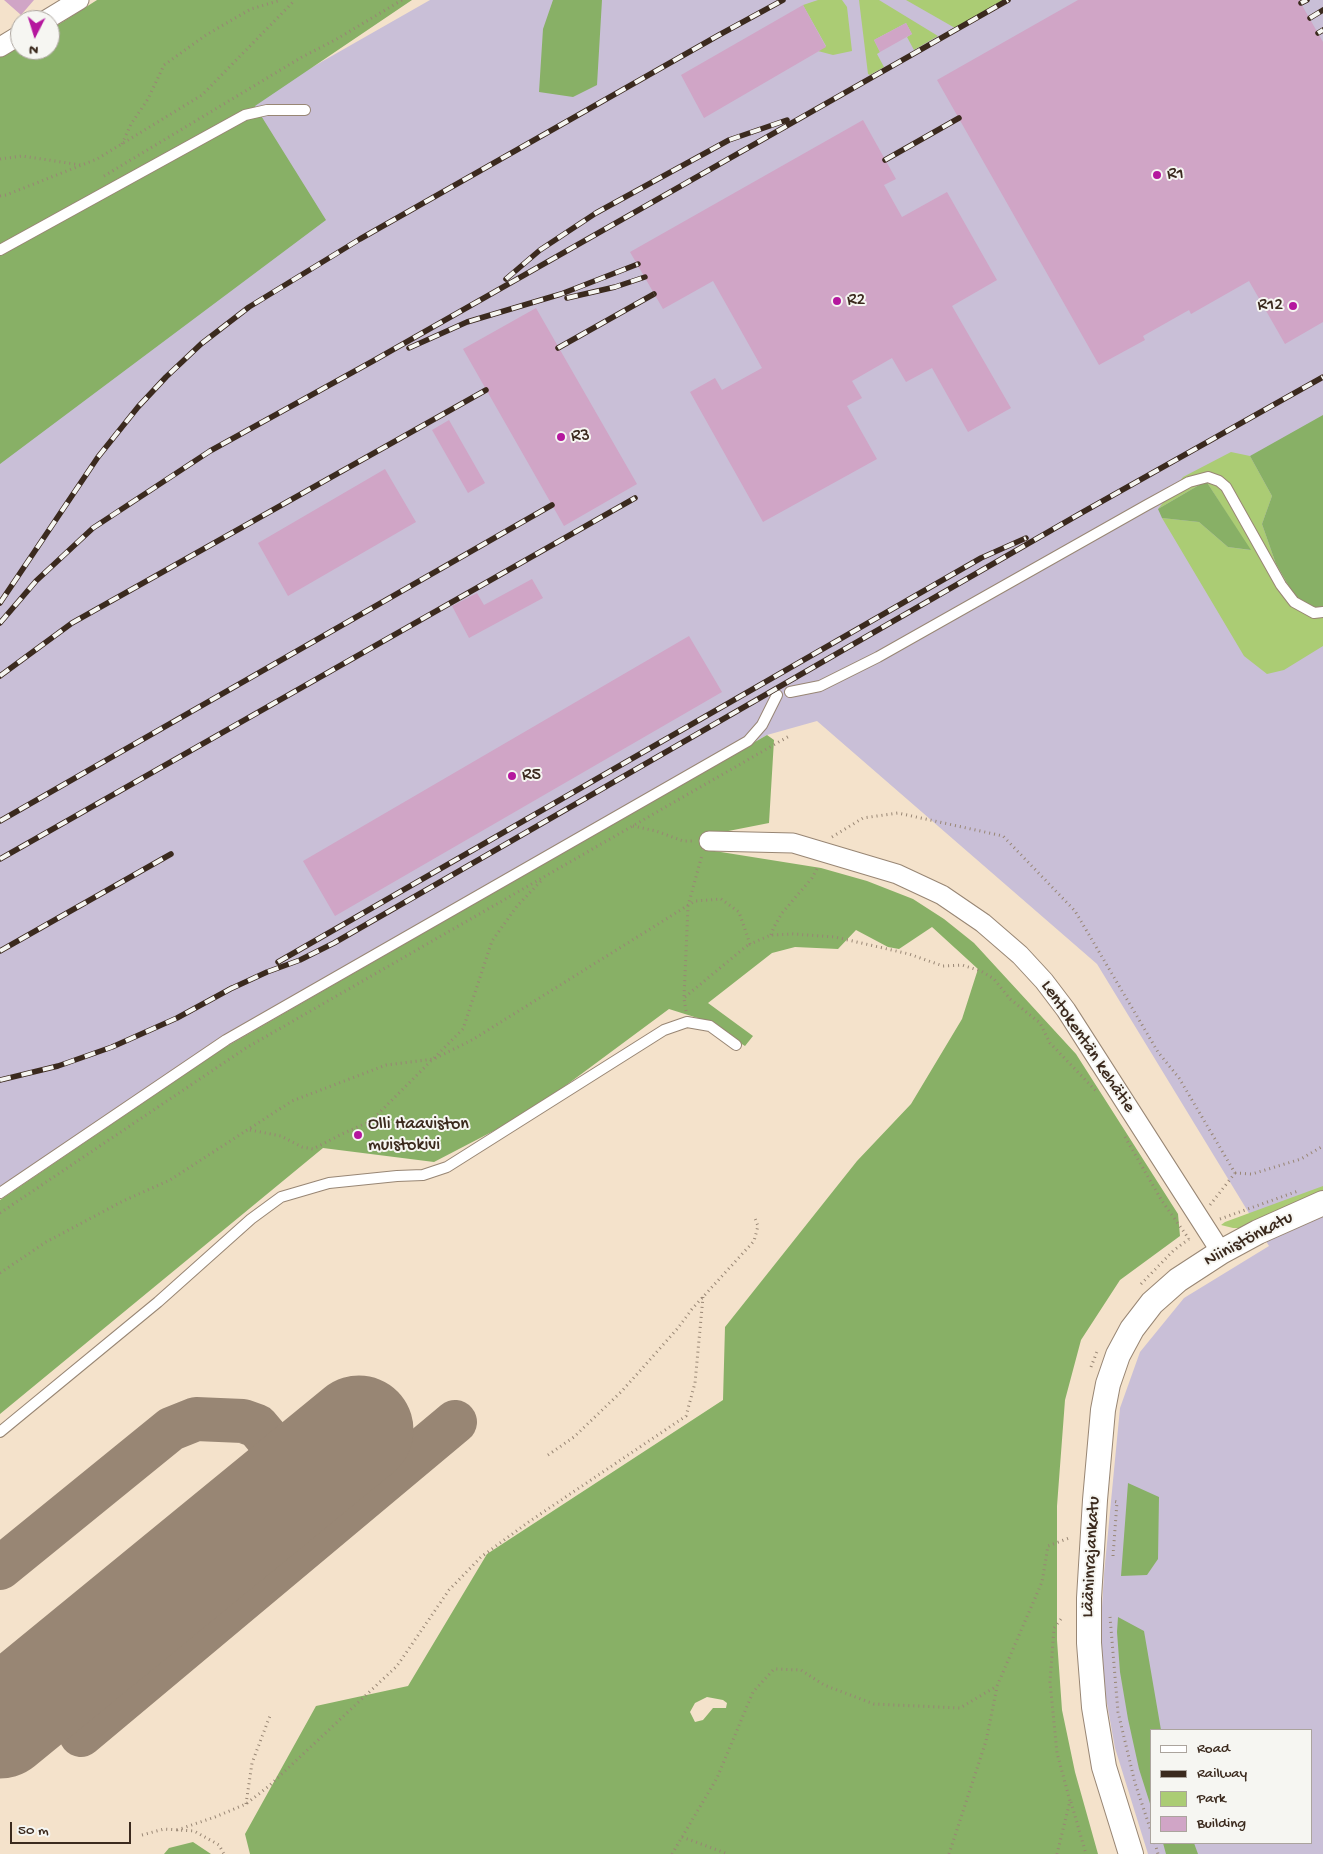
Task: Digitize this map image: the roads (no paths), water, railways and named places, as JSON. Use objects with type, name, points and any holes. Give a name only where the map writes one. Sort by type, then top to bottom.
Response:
[{"type":"street","points":[[60,12],[79,0]]},
{"type":"street","name":"Lentokentän kehätie","points":[[710,841],[792,843],[897,874],[942,895],[983,923],[1020,955],[1044,981],[1066,1010],[1221,1252]]},
{"type":"street","name":"Niinistönkatu","points":[[1178,1280],[1314,1196]]},
{"type":"street","name":"Lääninrajankatu","points":[[1131,1854],[1104,1767],[1094,1707],[1088,1629],[1095,1500],[1103,1410],[1108,1384],[1118,1355],[1132,1329],[1152,1303],[1178,1280]]},
{"type":"lane","points":[[0,250],[245,115],[266,110],[306,110]]},
{"type":"lane","points":[[790,692],[820,686],[878,657],[1141,508],[1189,482],[1208,477],[1219,481],[1226,487],[1281,584],[1294,602],[1314,612],[1323,612]]},
{"type":"lane","points":[[0,1193],[226,1040],[748,741],[762,725],[777,695]]},
{"type":"lane","points":[[0,1432],[158,1302],[251,1219],[281,1197],[329,1183],[423,1175],[447,1167],[664,1030],[687,1022],[710,1026],[736,1045]]},
{"type":"railway","points":[[0,603],[98,457],[138,407],[201,344],[249,307],[360,239],[783,0]]},
{"type":"railway","points":[[0,623],[36,581],[93,528],[210,451],[373,361],[1008,0]]},
{"type":"railway","points":[[1301,3],[1307,0]]},
{"type":"railway","points":[[1310,18],[1323,10]]},
{"type":"railway","points":[[1318,33],[1323,30]]},
{"type":"railway","points":[[885,160],[959,118]]},
{"type":"railway","points":[[506,279],[540,250],[596,213],[729,140],[787,120]]},
{"type":"railway","points":[[409,348],[467,322],[561,294],[638,264]]},
{"type":"railway","points":[[567,298],[615,287],[645,277]]},
{"type":"railway","points":[[558,348],[654,294]]},
{"type":"railway","points":[[228,990],[267,972],[300,960],[334,943],[1083,512],[1323,377]]},
{"type":"railway","points":[[0,676],[72,623],[486,390]]},
{"type":"railway","points":[[0,859],[635,498]]},
{"type":"railway","points":[[0,821],[552,505]]},
{"type":"railway","points":[[278,962],[981,558],[1026,538]]},
{"type":"railway","points":[[0,951],[171,854]]},
{"type":"railway","points":[[0,1080],[58,1066],[112,1047],[177,1018],[232,988]]},
{"type":"place","name":"R1","points":[[1157,175]]},
{"type":"place","name":"R2","points":[[837,301]]},
{"type":"place","name":"R12","points":[[1293,306]]},
{"type":"place","name":"R3","points":[[561,437]]},
{"type":"place","name":"R5","points":[[512,776]]},
{"type":"place","name":"Olli Haaviston muistokivi","points":[[358,1135]]}]
